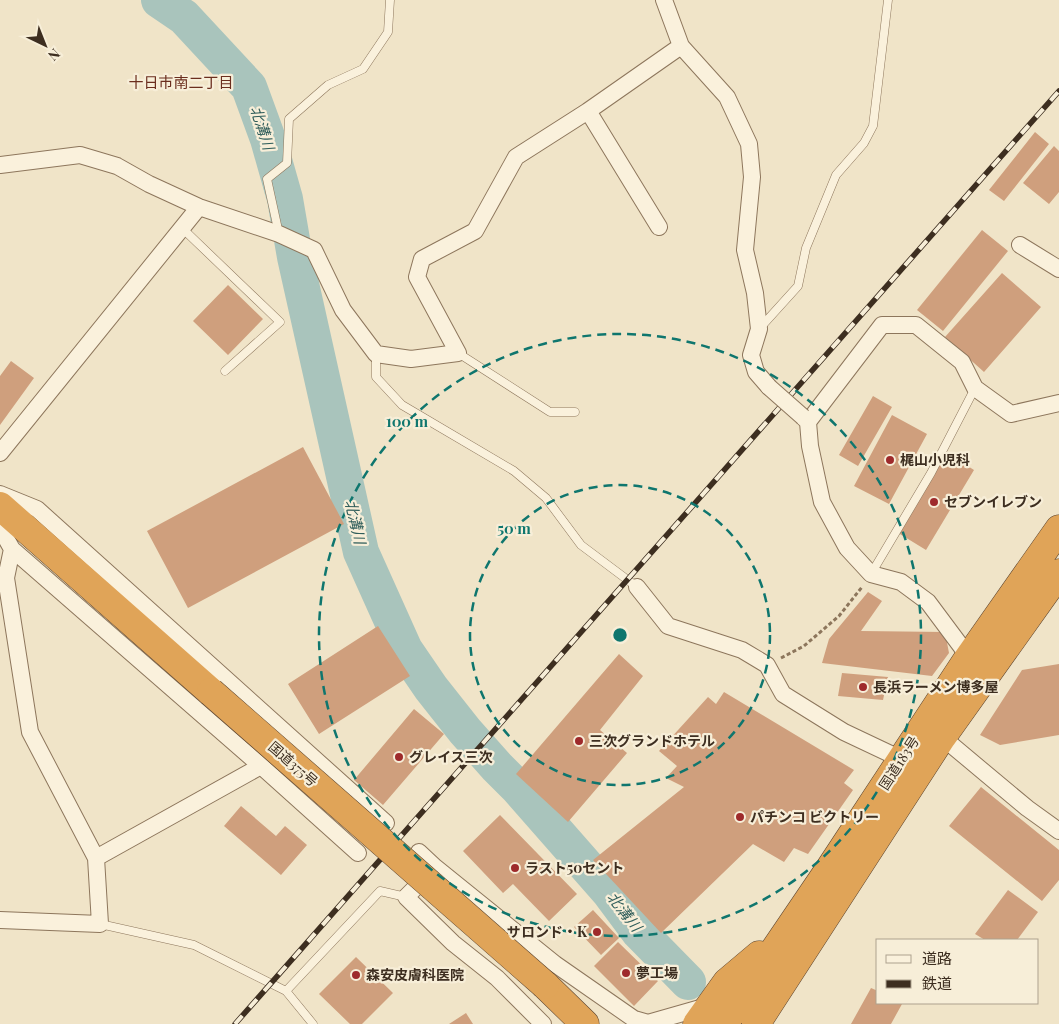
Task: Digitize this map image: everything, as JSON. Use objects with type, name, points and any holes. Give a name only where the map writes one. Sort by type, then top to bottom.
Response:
[{"type":"highway","name":"国道375号","points":[[0,506],[545,986],[585,1024]]},
{"type":"highway","name":"国道183号","points":[[756,1024],[942,737],[980,662],[1059,529]]},
{"type":"highway","name":"国道183号","points":[[710,1018],[727,982],[782,936],[828,871],[901,759],[980,662],[1059,573]]},
{"type":"street","points":[[664,0],[682,46],[727,97],[749,144],[752,177],[745,250],[755,293],[760,329],[751,356],[756,372],[769,387],[805,420],[822,502],[847,548],[871,574],[900,582],[928,602],[980,662]]},
{"type":"street","points":[[0,165],[80,155],[117,166],[149,184],[199,206],[279,234],[314,250],[343,310],[376,354],[411,359],[458,353],[417,277],[422,259],[474,231],[516,157],[588,111],[682,46]]},
{"type":"street","points":[[588,111],[659,227]]},
{"type":"street","points":[[0,453],[199,206]]},
{"type":"street","points":[[1020,245],[1059,269]]},
{"type":"street","points":[[805,420],[882,324],[916,325],[962,362],[975,388],[1011,414],[1059,402]]},
{"type":"street","points":[[0,494],[37,509],[386,823]]},
{"type":"street","points":[[0,528],[12,549],[261,766],[315,803],[358,853]]},
{"type":"street","points":[[0,920],[100,924],[96,858],[30,732],[6,578],[12,549]]},
{"type":"street","points":[[637,587],[668,626],[742,650],[767,665],[783,694],[844,732],[901,759]]},
{"type":"street","points":[[942,737],[1027,808],[1059,831]]},
{"type":"street","points":[[96,858],[261,766]]},
{"type":"street","points":[[419,852],[555,964],[634,1019],[648,1023],[710,1018]]},
{"type":"street","points":[[435,867],[406,897],[453,943],[497,978],[543,1024]]},
{"type":"lane","points":[[279,234],[267,179],[287,163],[289,119],[328,85],[363,68],[388,32],[390,0]]},
{"type":"lane","points":[[760,329],[798,286],[806,248],[836,175],[864,143],[873,126],[888,0]]},
{"type":"lane","points":[[182,228],[280,322],[225,371]]},
{"type":"lane","points":[[458,353],[550,412],[575,412]]},
{"type":"lane","points":[[376,354],[376,376],[402,405],[514,471],[546,498],[582,545],[637,587]]},
{"type":"lane","points":[[871,574],[931,473],[975,388]]},
{"type":"lane","points":[[315,803],[337,778]]},
{"type":"lane","points":[[286,991],[380,891],[406,897]]},
{"type":"lane","points":[[100,924],[194,945],[286,991],[313,1024]]},
{"type":"path","points":[[767,665],[804,646],[839,616],[871,574]]},
{"type":"building","points":[[1035,132],[1049,144],[1004,201],[989,190]]},
{"type":"building","points":[[1054,146],[1059,151],[1059,192],[1049,204],[1023,183]]},
{"type":"building","points":[[982,230],[1008,251],[943,331],[917,310]]},
{"type":"building","points":[[1002,273],[1041,307],[984,372],[945,337]]},
{"type":"building","points":[[228,285],[263,319],[228,355],[193,321]]},
{"type":"building","points":[[11,361],[34,378],[0,425],[0,376]]},
{"type":"building","points":[[873,396],[892,407],[858,466],[839,455]]},
{"type":"building","name":"梶山小児科","points":[[892,415],[927,434],[889,504],[854,486]]},
{"type":"building","points":[[303,447],[344,524],[188,608],[147,531]]},
{"type":"building","name":"セブンイレブン","points":[[944,451],[974,470],[926,550],[895,531]]},
{"type":"building","points":[[868,592],[882,601],[861,631],[945,632],[949,653],[932,676],[822,663],[829,639]]},
{"type":"building","points":[[378,626],[410,676],[319,734],[288,684]]},
{"type":"building","name":"三次グランドホテル","points":[[619,654],[643,676],[600,730],[627,753],[568,822],[516,774]]},
{"type":"building","points":[[1059,664],[1059,735],[1000,745],[980,735],[1022,670]]},
{"type":"building","name":"長浜ラーメン博多屋","points":[[842,673],[888,677],[883,700],[838,696]]},
{"type":"building","name":"パチンコ ビクトリー","points":[[724,692],[854,770],[844,783],[853,790],[808,854],[794,848],[784,862],[753,844],[661,933],[593,860],[684,787],[666,778],[677,766],[659,751],[708,697],[716,704]]},
{"type":"building","name":"グレイス三次","points":[[414,709],[444,734],[383,805],[354,780]]},
{"type":"building","points":[[981,787],[1059,850],[1059,880],[1042,901],[949,826]]},
{"type":"building","points":[[241,806],[276,836],[285,826],[307,845],[281,875],[224,826]]},
{"type":"building","name":"ラスト50セント","points":[[500,815],[577,894],[549,921],[513,884],[503,893],[463,851]]},
{"type":"building","points":[[1008,890],[1038,912],[1018,939],[983,939],[975,934]]},
{"type":"building","name":"サロンド・K","points":[[593,910],[619,938],[601,955],[574,927]]},
{"type":"building","name":"夢工場","points":[[618,942],[658,981],[634,1006],[594,966]]},
{"type":"building","name":"森安皮膚科医院","points":[[356,957],[393,993],[362,1024],[350,1024],[319,994]]},
{"type":"building","points":[[871,988],[876,990],[876,1004],[902,1004],[891,1024],[851,1024]]},
{"type":"building","points":[[466,1013],[473,1024],[449,1024]]},
{"type":"waterway","name":"北溝川","points":[[159,0],[184,17],[249,87],[268,139],[285,199],[295,257],[361,552],[405,650],[431,688],[465,731],[610,893],[639,932],[688,982]]},
{"type":"railway","points":[[235,1024],[1059,91]]},
{"type":"place","name":"梶山小児科","points":[[890,460]]},
{"type":"place","name":"セブンイレブン","points":[[934,502]]},
{"type":"place","name":"長浜ラーメン博多屋","points":[[863,687]]},
{"type":"place","name":"三次グランドホテル","points":[[579,741]]},
{"type":"place","name":"グレイス三次","points":[[399,757]]},
{"type":"place","name":"パチンコ ビクトリー","points":[[740,817]]},
{"type":"place","name":"ラスト50セント","points":[[515,868]]},
{"type":"place","name":"サロンド・K","points":[[597,932]]},
{"type":"place","name":"夢工場","points":[[626,973]]},
{"type":"place","name":"森安皮膚科医院","points":[[356,975]]},
{"type":"district","name":"十日市南二丁目","points":[[181,83]]}]
